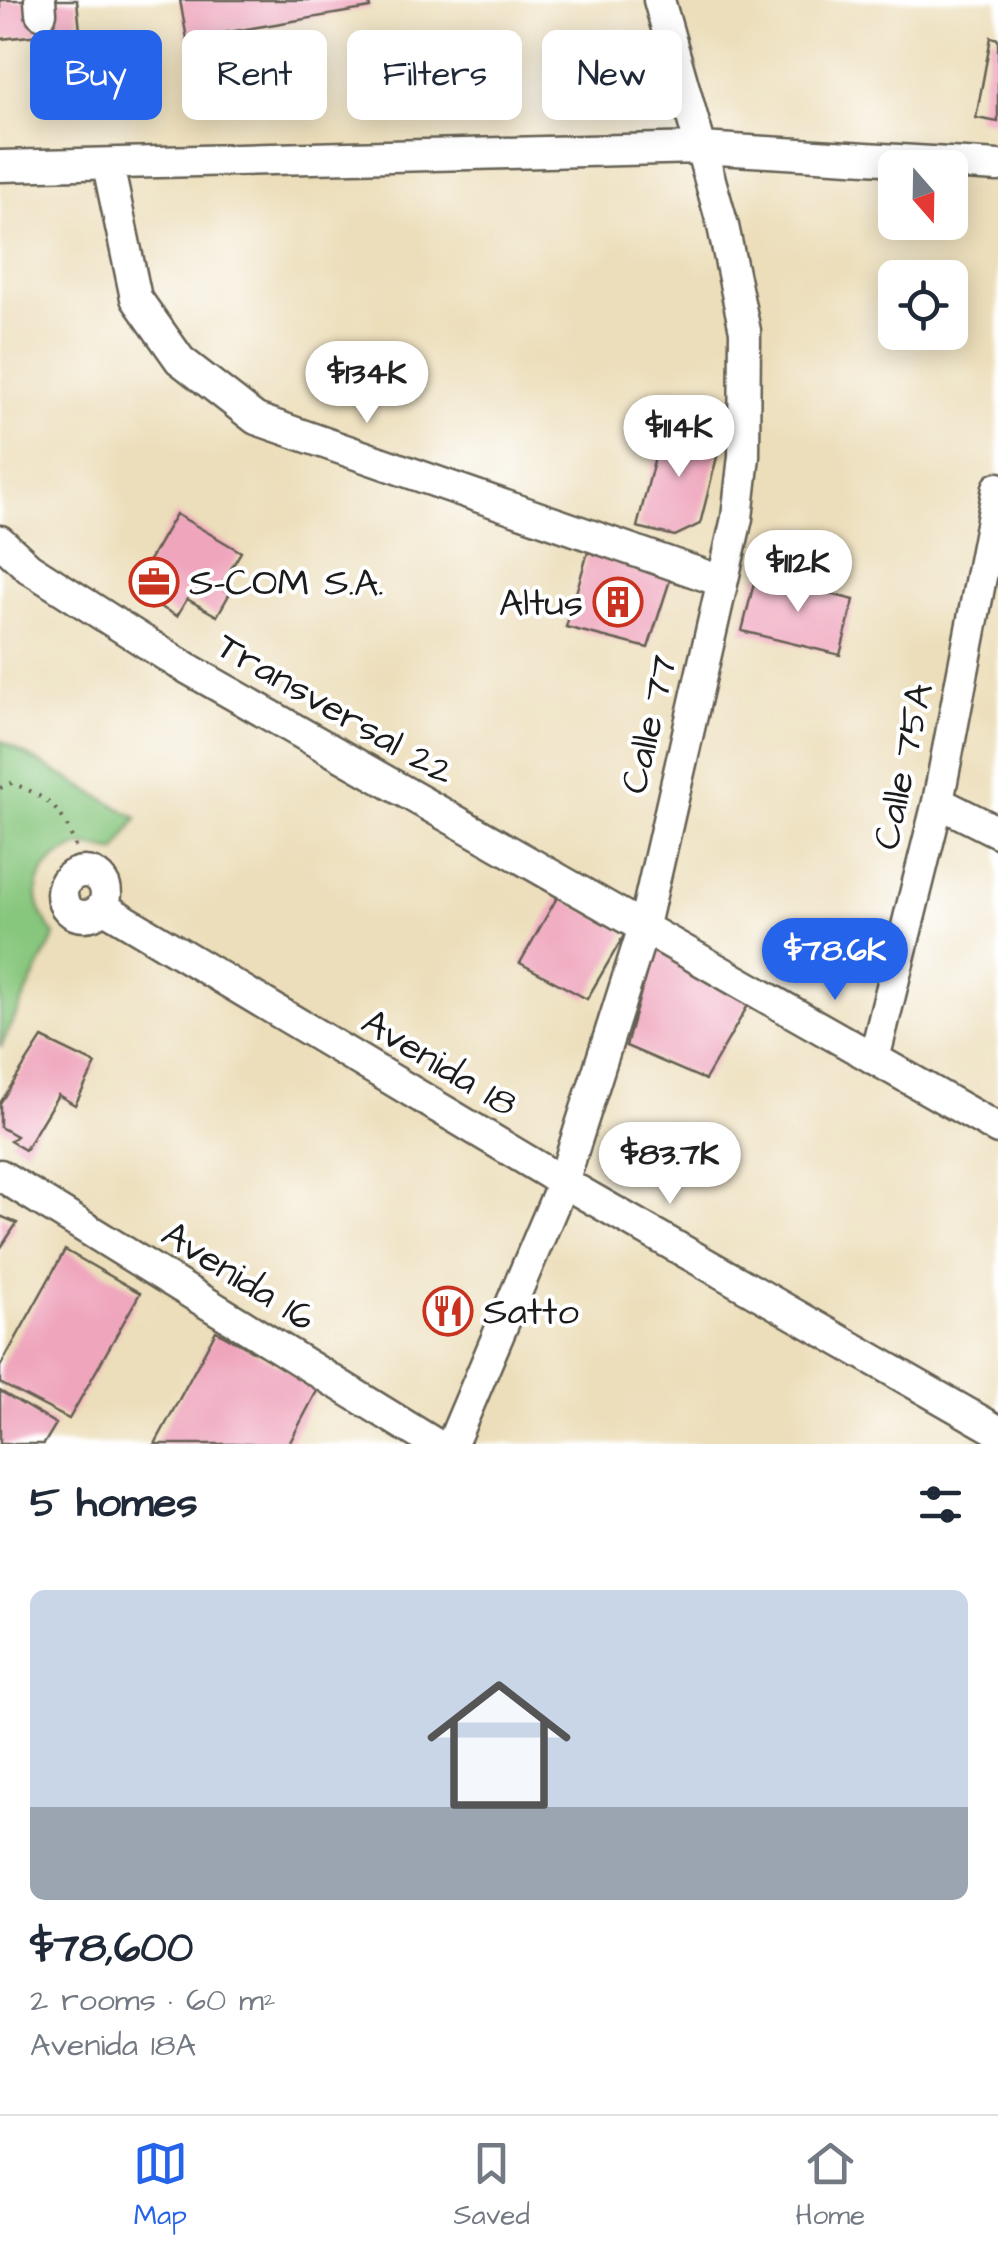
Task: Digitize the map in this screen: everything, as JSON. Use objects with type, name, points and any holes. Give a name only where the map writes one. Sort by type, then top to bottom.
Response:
[{"type":"street","name":"Calle 77","points":[[452,1444],[563,1182],[642,930],[737,518],[744,456],[744,331],[723,226],[659,0]]},
{"type":"street","points":[[0,166],[701,148],[998,166]]},
{"type":"street","points":[[108,165],[136,298],[180,360],[256,419],[721,581]]},
{"type":"street","name":"Calle 75A","points":[[874,1059],[938,802],[998,488]]},
{"type":"street","name":"Transversal 22","points":[[0,540],[29,568],[147,644],[642,930],[998,1128]]},
{"type":"street","points":[[938,802],[998,832]]},
{"type":"street","name":"Avenida 18","points":[[82,872],[64,883],[64,906],[82,917],[103,907],[563,1182],[998,1431]]},
{"type":"street","name":"Avenida 16","points":[[0,1175],[435,1444]]},
{"type":"path","points":[[0,788],[12,783],[42,794],[69,823],[82,872]]},
{"type":"green space","points":[[0,740],[137,818],[116,852],[88,846],[77,848],[55,859],[40,877],[39,906],[55,935],[0,1048]]},
{"type":"building","points":[[0,0],[77,0],[80,30],[30,30],[30,36],[0,39]]},
{"type":"building","points":[[180,0],[369,0],[370,8],[240,30],[185,30]]},
{"type":"building","points":[[991,37],[998,39],[998,122],[976,118]]},
{"type":"building","points":[[664,422],[722,437],[700,524],[675,536],[637,527]]},
{"type":"building","points":[[176,514],[241,552],[220,587],[230,593],[217,616],[187,599],[177,616],[159,606],[164,597],[137,581]]},
{"type":"building","name":"Altus","points":[[588,552],[671,577],[648,648],[566,627]]},
{"type":"building","points":[[756,575],[854,600],[840,655],[742,631]]},
{"type":"building","points":[[558,896],[626,932],[587,999],[520,963]]},
{"type":"building","points":[[654,945],[751,1000],[705,1080],[626,1046]]},
{"type":"building","points":[[42,1038],[96,1064],[75,1105],[58,1095],[25,1150],[10,1141],[16,1136],[0,1127],[0,1103]]},
{"type":"building","points":[[0,1216],[17,1223],[0,1249]]},
{"type":"building","points":[[65,1250],[140,1293],[69,1419],[0,1383],[0,1367]]},
{"type":"building","points":[[216,1331],[319,1387],[289,1444],[155,1444]]},
{"type":"building","points":[[0,1391],[56,1424],[44,1444],[0,1444]]},
{"type":"place","name":"S-COM S.A.","points":[[154,582]]},
{"type":"place","name":"Altus","points":[[618,602]]},
{"type":"place","name":"Satto","points":[[448,1311]]}]
